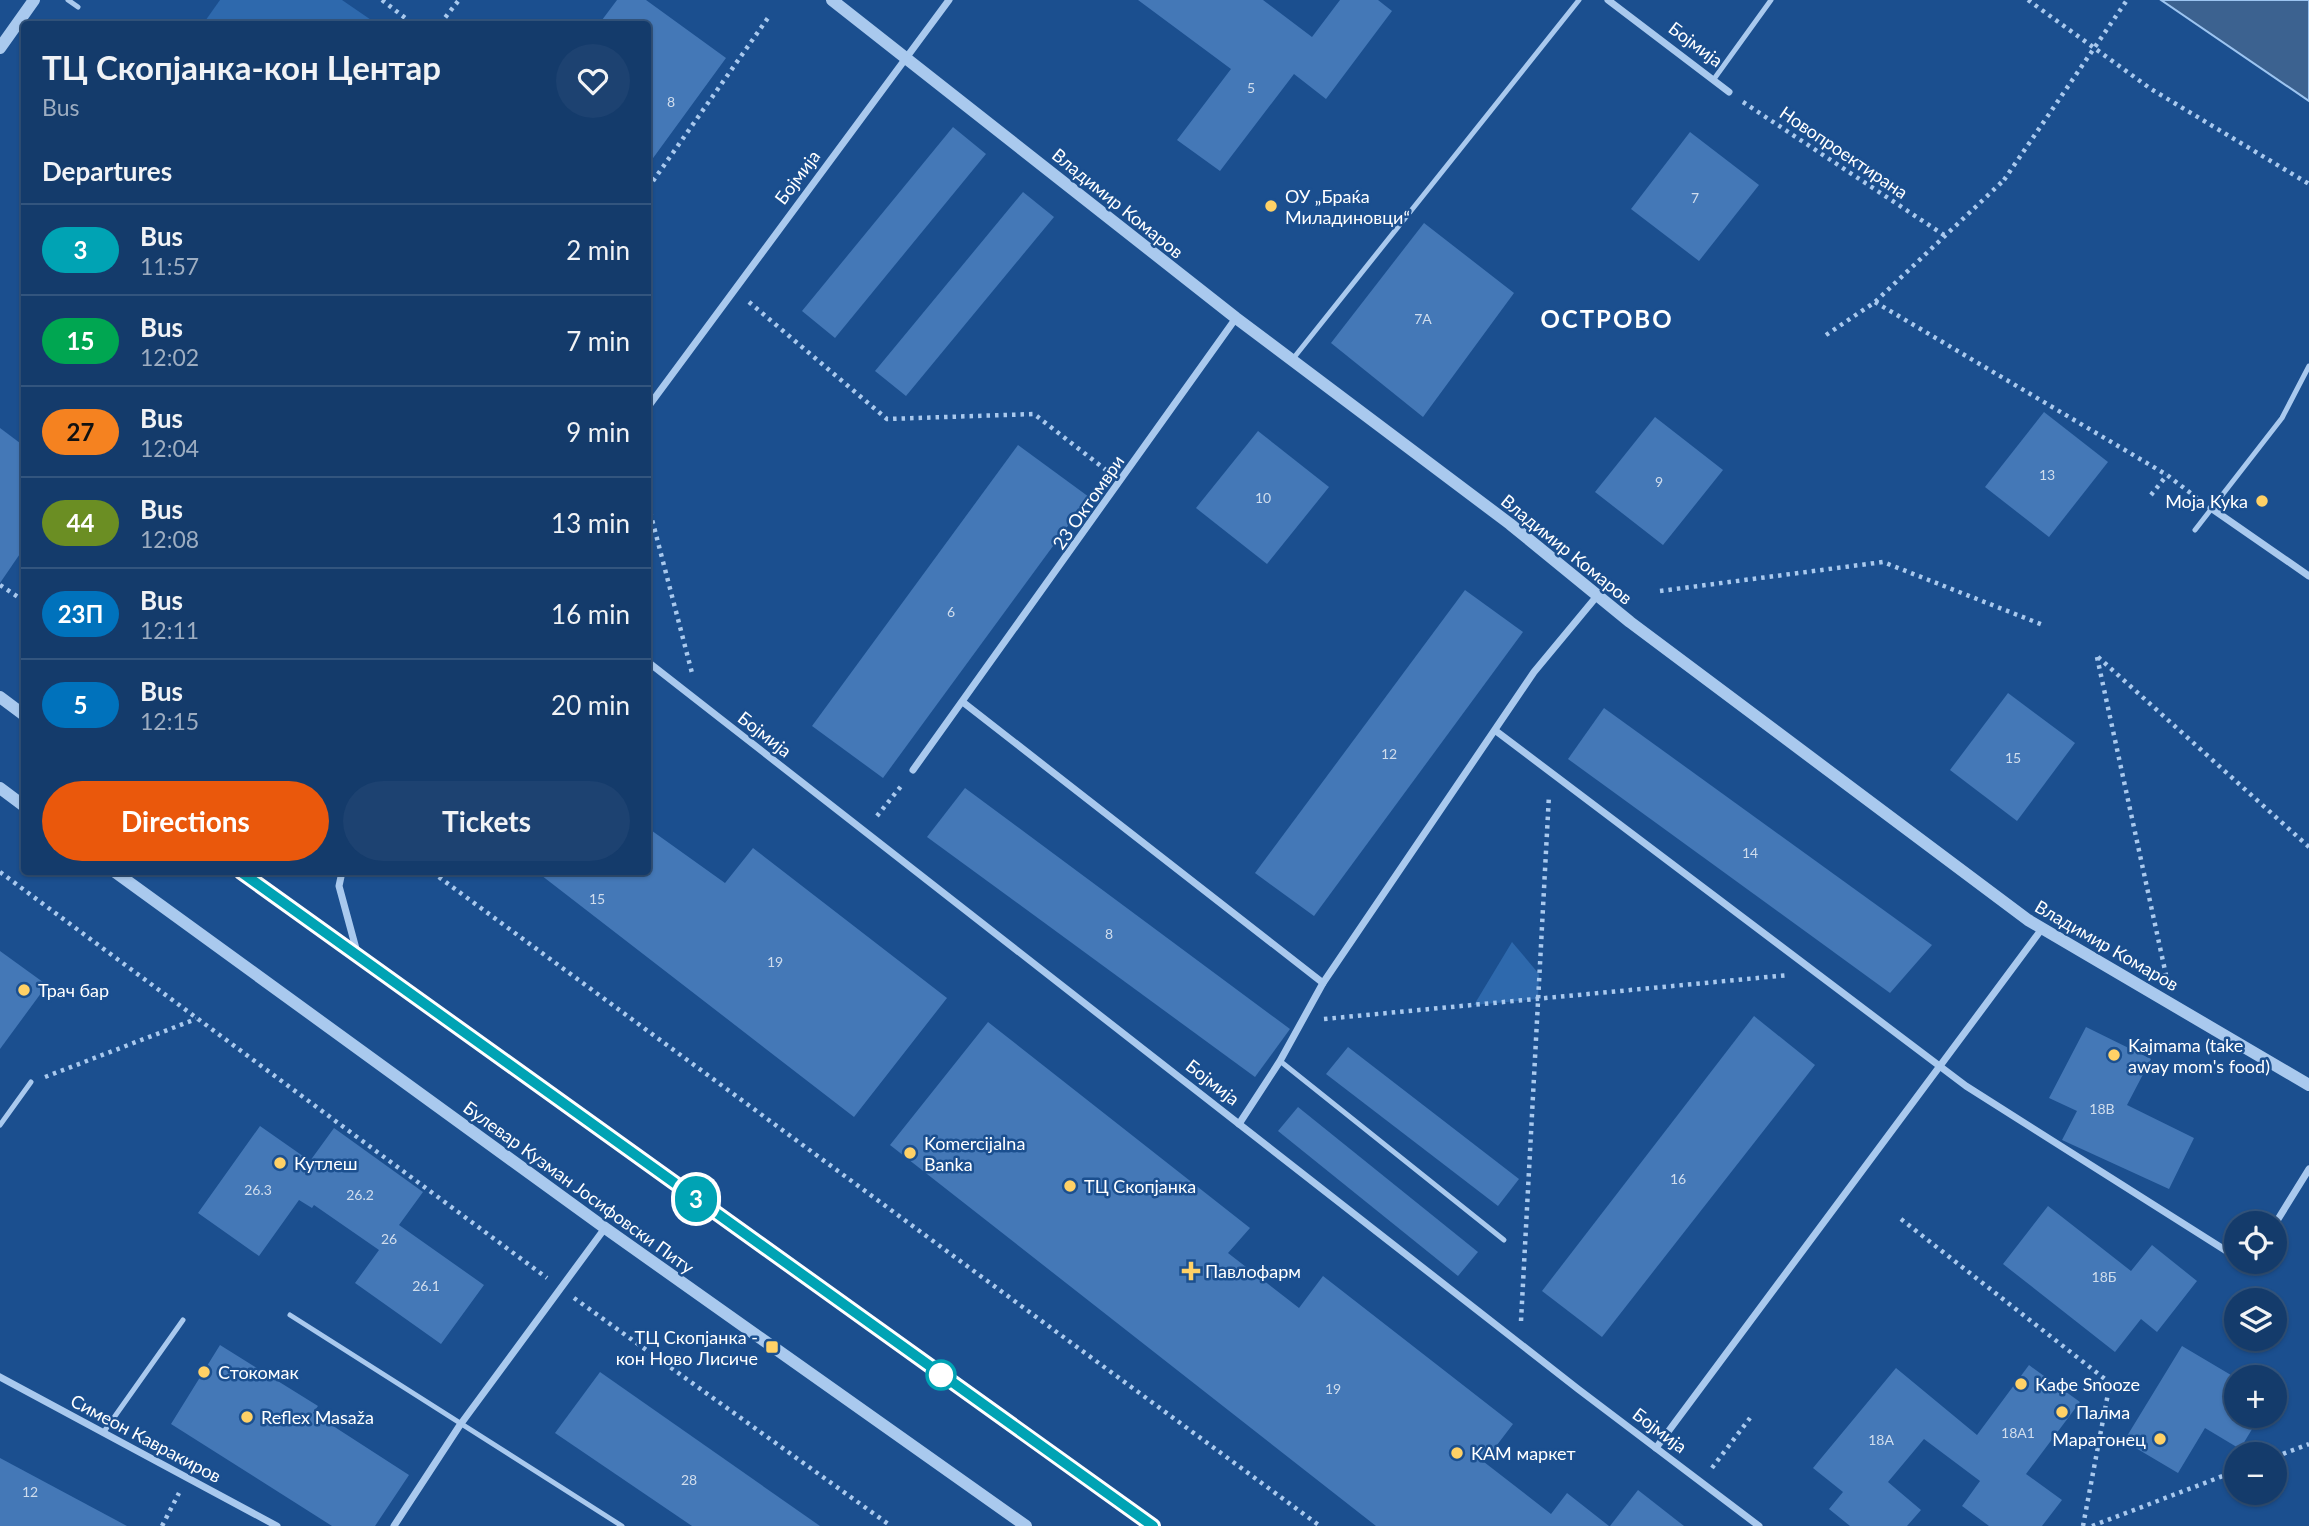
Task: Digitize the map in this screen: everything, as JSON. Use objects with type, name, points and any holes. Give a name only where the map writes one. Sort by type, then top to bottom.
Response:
[{"type":"street","points":[[0,48],[34,0]]},
{"type":"street","name":"Владимир Комаров","points":[[832,0],[908,57],[1236,318],[1510,524],[1597,596],[2041,930],[2309,1085]]},
{"type":"street","name":"Бојмија","points":[[651,403],[949,0]]},
{"type":"street","name":"Бојмија","points":[[1608,0],[1729,92]]},
{"type":"street","name":"23 Октомври","points":[[913,770],[964,703],[1236,318]]},
{"type":"street","points":[[2211,508],[2309,576]]},
{"type":"street","points":[[1239,1124],[1280,1061],[1323,983],[1534,672],[1597,596]]},
{"type":"street","name":"Бојмија","points":[[651,664],[1520,1344],[1759,1526]]},
{"type":"street","points":[[0,697],[21,713]]},
{"type":"street","points":[[964,703],[1323,983]]},
{"type":"street","points":[[1496,731],[1942,1067],[2026,1125],[2224,1249]]},
{"type":"street","points":[[0,788],[21,804]]},
{"type":"street","name":"Булевар Кузман Јосифовски Питу","points":[[119,875],[604,1228],[1026,1526]]},
{"type":"street","points":[[245,875],[1153,1526]]},
{"type":"street","points":[[341,875],[339,886],[359,956]]},
{"type":"street","points":[[1656,1448],[1942,1067],[2041,930]]},
{"type":"street","points":[[2283,1211],[2309,1169]]},
{"type":"street","points":[[394,1526],[460,1425],[604,1228]]},
{"type":"street","name":"Симеон Кавракиров","points":[[0,1377],[277,1526]]},
{"type":"lane","points":[[68,0],[78,7]]},
{"type":"lane","points":[[1292,360],[1579,0]]},
{"type":"lane","points":[[1714,79],[1771,0]]},
{"type":"lane","points":[[2195,530],[2282,418],[2309,366]]},
{"type":"lane","points":[[1280,1061],[1504,1240]]},
{"type":"lane","points":[[0,1125],[31,1082]]},
{"type":"lane","points":[[290,1315],[622,1526]]},
{"type":"lane","points":[[103,1433],[183,1320]]},
{"type":"path","points":[[382,0],[409,21]]},
{"type":"path","points":[[442,21],[459,0]]},
{"type":"path","points":[[2028,0],[2151,89],[2309,184]]},
{"type":"path","points":[[1826,335],[1875,302],[2004,180],[2127,0]]},
{"type":"path","points":[[653,181],[770,15]]},
{"type":"path","name":"Новопроектирана","points":[[1729,92],[1944,235]]},
{"type":"path","points":[[735,291],[887,419],[1034,414],[1121,482]]},
{"type":"path","points":[[1875,302],[2167,475],[2211,508]]},
{"type":"path","points":[[2151,495],[2167,475]]},
{"type":"path","points":[[651,516],[701,705]]},
{"type":"path","points":[[1660,591],[1883,562],[2043,625]]},
{"type":"path","points":[[0,585],[21,599]]},
{"type":"path","points":[[2172,1004],[2097,657],[2309,846]]},
{"type":"path","points":[[864,833],[913,770]]},
{"type":"path","points":[[1520,1344],[1550,770]]},
{"type":"path","points":[[0,872],[561,1288],[891,1526]]},
{"type":"path","points":[[436,875],[1320,1526]]},
{"type":"path","points":[[1303,1020],[1818,973]]},
{"type":"path","points":[[31,1082],[196,1019]]},
{"type":"path","points":[[1901,1219],[2110,1383],[2083,1526]]},
{"type":"path","points":[[1700,1483],[1750,1419]]},
{"type":"path","points":[[2287,1452],[2309,1444]]},
{"type":"path","points":[[2092,1526],[2224,1476]]},
{"type":"path","points":[[162,1526],[187,1477]]},
{"type":"shaded area","points":[[220,0],[342,0],[373,21],[205,21]]},
{"type":"shaded area","points":[[2161,0],[2309,0],[2309,101]]},
{"type":"shaded area","points":[[1512,942],[1539,974],[1538,999],[1474,1005]]},
{"type":"building","points":[[617,0],[646,0],[726,58],[651,161],[651,21],[601,21]]},
{"type":"building","points":[[1138,0],[1263,0],[1312,37],[1340,0],[1378,0],[1392,11],[1326,99],[1294,74],[1220,171],[1177,140],[1231,69]]},
{"type":"building","points":[[953,127],[986,154],[835,338],[802,311]]},
{"type":"building","points":[[1690,132],[1759,185],[1699,261],[1631,209]]},
{"type":"building","points":[[1023,192],[1054,217],[906,396],[875,371]]},
{"type":"building","points":[[1424,223],[1514,293],[1423,417],[1331,343]]},
{"type":"building","points":[[2044,412],[2108,462],[2049,537],[1985,487]]},
{"type":"building","points":[[1655,417],[1723,470],[1663,545],[1595,492]]},
{"type":"building","points":[[0,428],[21,444],[21,552],[0,583]]},
{"type":"building","points":[[1258,431],[1329,487],[1267,564],[1196,508]]},
{"type":"building","points":[[1018,445],[1089,497],[883,778],[812,726]]},
{"type":"building","points":[[1465,590],[1523,632],[1314,916],[1255,873]]},
{"type":"building","points":[[2008,693],[2075,743],[2017,821],[1950,770]]},
{"type":"building","points":[[1604,708],[1932,945],[1890,993],[1568,759]]},
{"type":"building","points":[[965,788],[1290,1029],[1255,1077],[927,837]]},
{"type":"building","points":[[651,830],[725,883],[753,848],[947,998],[854,1117],[541,875],[651,875]]},
{"type":"building","points":[[0,951],[47,985],[0,1049]]},
{"type":"building","points":[[1754,1016],[1815,1065],[1602,1337],[1542,1291]]},
{"type":"building","points":[[988,1022],[1250,1228],[1228,1253],[1299,1308],[1323,1276],[1513,1424],[1484,1462],[1551,1514],[1567,1493],[1609,1526],[1376,1526],[890,1145]]},
{"type":"building","points":[[2086,1027],[2151,1059],[2127,1105],[2194,1138],[2169,1189],[2062,1140],[2077,1111],[2049,1098]]},
{"type":"building","points":[[1348,1047],[1519,1179],[1498,1206],[1326,1074]]},
{"type":"building","points":[[1298,1107],[1478,1252],[1458,1276],[1278,1131]]},
{"type":"building","points":[[260,1126],[310,1161],[334,1128],[423,1192],[399,1225],[484,1285],[441,1344],[355,1283],[379,1250],[314,1205],[312,1208],[299,1200],[259,1256],[198,1213]]},
{"type":"building","points":[[2048,1206],[2131,1271],[2152,1245],[2197,1281],[2157,1332],[2141,1319],[2115,1352],[2003,1264]]},
{"type":"building","points":[[220,1345],[318,1406],[313,1413],[409,1475],[375,1526],[332,1526],[171,1424]]},
{"type":"building","points":[[2182,1346],[2224,1371],[2224,1428],[2253,1428],[2244,1442],[2228,1442],[2205,1428],[2178,1473],[2124,1441]]},
{"type":"building","points":[[2029,1365],[2080,1402],[2026,1474],[2062,1500],[2042,1526],[1989,1526],[1962,1506],[1980,1481],[1924,1439],[1888,1482],[1921,1510],[1907,1526],[1850,1526],[1829,1509],[1843,1492],[1813,1468],[1896,1368],[1977,1435]]},
{"type":"building","points":[[600,1372],[820,1526],[692,1526],[555,1433]]},
{"type":"building","points":[[0,1458],[127,1526],[0,1526]]},
{"type":"building","points":[[1638,1490],[1684,1526],[1610,1526]]},
{"type":"bus line","name":"3","points":[[245,875],[1153,1526]]},
{"type":"place","name":"ОУ „Браќа Миладиновци“","points":[[1271,206]]},
{"type":"place","name":"Moja Kyka","points":[[2262,501]]},
{"type":"place","name":"Трач бар","points":[[24,990]]},
{"type":"place","name":"Kajmama (take away mom's food)","points":[[2114,1055]]},
{"type":"place","name":"Komercijalna Banka","points":[[910,1153]]},
{"type":"place","name":"Кутлеш","points":[[280,1163]]},
{"type":"place","name":"ТЦ Скопјанка","points":[[1070,1186]]},
{"type":"place","name":"Павлофарм","points":[[1191,1271]]},
{"type":"place","name":"ТЦ Скопјанка - кон Ново Лисиче","points":[[772,1347]]},
{"type":"place","name":"Стокомак","points":[[204,1372]]},
{"type":"place","name":"Кафе Snooze","points":[[2021,1384]]},
{"type":"place","name":"Палма","points":[[2062,1412]]},
{"type":"place","name":"Reflex Masaža","points":[[247,1417]]},
{"type":"place","name":"Маратонец","points":[[2160,1439]]},
{"type":"place","name":"KAM маркет","points":[[1457,1453]]},
{"type":"district","name":"ОСТРОВО","points":[[1607,318]]}]
